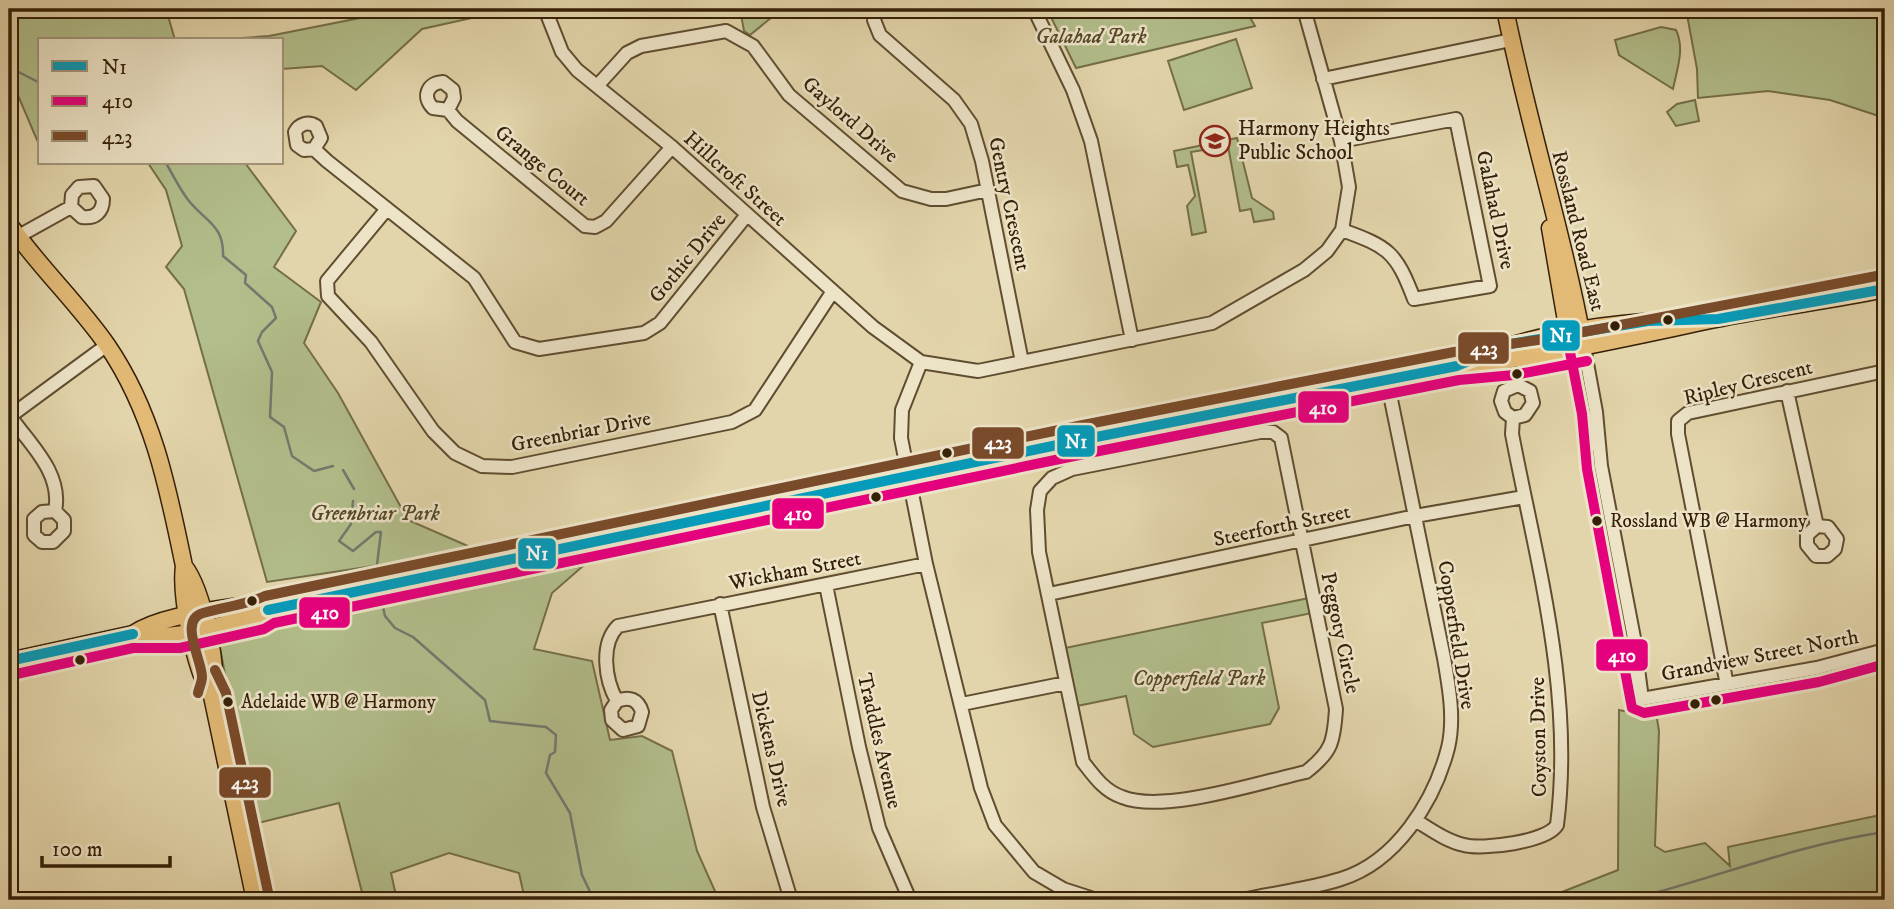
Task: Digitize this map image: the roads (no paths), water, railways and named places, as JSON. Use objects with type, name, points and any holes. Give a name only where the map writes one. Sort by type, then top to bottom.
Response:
[{"type":"main road","name":"Rossland Road East","points":[[1505,9],[1547,194],[1564,248],[1576,341]]},
{"type":"main road","points":[[13,231],[107,345],[136,396],[157,444],[184,566],[182,584],[216,677],[212,696],[255,900]]},
{"type":"main road","points":[[9,661],[133,634],[148,638],[197,622],[260,616],[268,610],[908,476],[1576,341],[1648,321],[1718,318],[1885,289]]},
{"type":"street","name":"Hillcroft Street","points":[[545,9],[562,52],[577,70],[672,147],[746,216],[889,340],[921,362]]},
{"type":"street","name":"Gentry Crescent","points":[[876,9],[874,20],[880,35],[962,110],[978,142],[1022,362]]},
{"type":"street","points":[[1034,9],[1073,90],[1091,141],[1132,340]]},
{"type":"street","points":[[1097,900],[1063,888],[1034,872],[995,825],[981,788],[926,564],[900,423],[905,397],[921,362],[978,372],[1212,323],[1304,270],[1328,251],[1342,230],[1349,187],[1341,142],[1304,9]]},
{"type":"street","name":"Gaylord Drive","points":[[598,85],[627,53],[641,46],[726,31],[753,46],[789,95],[902,191],[939,199],[988,190]]},
{"type":"street","points":[[1323,79],[1511,40]]},
{"type":"street","name":"Grange Court","points":[[448,110],[457,121],[584,226],[595,227],[606,221],[672,147]]},
{"type":"street","name":"Galahad Drive","points":[[1341,142],[1457,119],[1490,286],[1414,299],[1400,264],[1374,242],[1342,230]]},
{"type":"street","name":"Gothic Drive","points":[[314,149],[386,210],[474,278],[515,342],[539,349],[644,332],[660,323],[746,216]]},
{"type":"street","points":[[13,231],[71,207]]},
{"type":"street","name":"Greenbriar Drive","points":[[386,210],[327,281],[328,296],[371,342],[433,431],[455,453],[482,466],[512,467],[732,422],[754,410],[833,291]]},
{"type":"street","name":"Rossland Road East","points":[[1576,341],[1584,415],[1601,466],[1634,638],[1642,699]]},
{"type":"street","points":[[55,511],[56,489],[48,468],[9,416],[107,345]]},
{"type":"street","name":"Ripley Crescent","points":[[1727,685],[1677,428],[1682,416],[1885,371]]},
{"type":"street","name":"Copperfield Drive","points":[[1242,900],[1342,878],[1378,860],[1404,836],[1415,820],[1448,746],[1451,704],[1387,380]]},
{"type":"street","points":[[1787,391],[1817,526]]},
{"type":"street","name":"Coyston Drive","points":[[1415,820],[1464,845],[1484,847],[1549,834],[1557,825],[1561,696],[1553,631],[1512,434],[1513,418]]},
{"type":"street","name":"Peggoty Circle","points":[[1260,432],[1273,432],[1281,438],[1301,542],[1336,709],[1334,739],[1323,759],[1306,772],[1171,802],[1147,804],[1120,797],[1098,782],[1083,762],[1039,552],[1037,510],[1040,491],[1052,478],[1072,469],[1260,432]]},
{"type":"street","name":"Steerforth Street","points":[[1049,594],[1415,516],[1524,497]]},
{"type":"street","name":"Wickham Street","points":[[617,701],[611,692],[606,653],[609,635],[618,626],[926,564]]},
{"type":"street","name":"Traddles Avenue","points":[[826,585],[859,747],[879,828],[910,900]]},
{"type":"street","name":"Dickens Drive","points":[[720,604],[763,807],[791,900]]},
{"type":"street","name":"Grandview Street North","points":[[1642,699],[1817,668],[1885,650]]},
{"type":"street","points":[[962,704],[1066,683]]},
{"type":"street","points":[[1055,900],[1063,888]]},
{"type":"waterway","points":[[1798,9],[1837,16],[1877,11],[1885,13]]},
{"type":"waterway","points":[[9,67],[38,82]]},
{"type":"waterway","points":[[167,164],[186,197],[217,231],[223,246],[223,256],[246,275],[245,283],[272,307],[276,318],[262,332],[258,341],[272,372],[270,417],[284,427],[292,456],[314,471],[333,466]]},
{"type":"waterway","points":[[343,470],[354,489]]},
{"type":"waterway","points":[[353,501],[351,524],[339,541],[353,551],[376,532],[381,532],[377,565]]},
{"type":"waterway","points":[[382,603],[385,616],[395,628],[413,637],[485,700],[490,721],[546,727],[556,735],[555,752],[550,755],[546,773],[570,813],[582,875],[594,900]]},
{"type":"waterway","points":[[1645,900],[1658,892],[1771,858],[1827,843],[1885,832]]},
{"type":"place","name":"Harmony Heights Public School","points":[[1215,141]]},
{"type":"place","name":"Rossland WB @ Harmony","points":[[1597,521]]},
{"type":"place","name":"Adelaide WB @ Harmony","points":[[228,702]]},
{"type":"park label","name":"Galahad Park","points":[[1091,37]]},
{"type":"park label","name":"Greenbriar Park","points":[[375,514]]},
{"type":"park label","name":"Copperfield Park","points":[[1199,679]]}]
